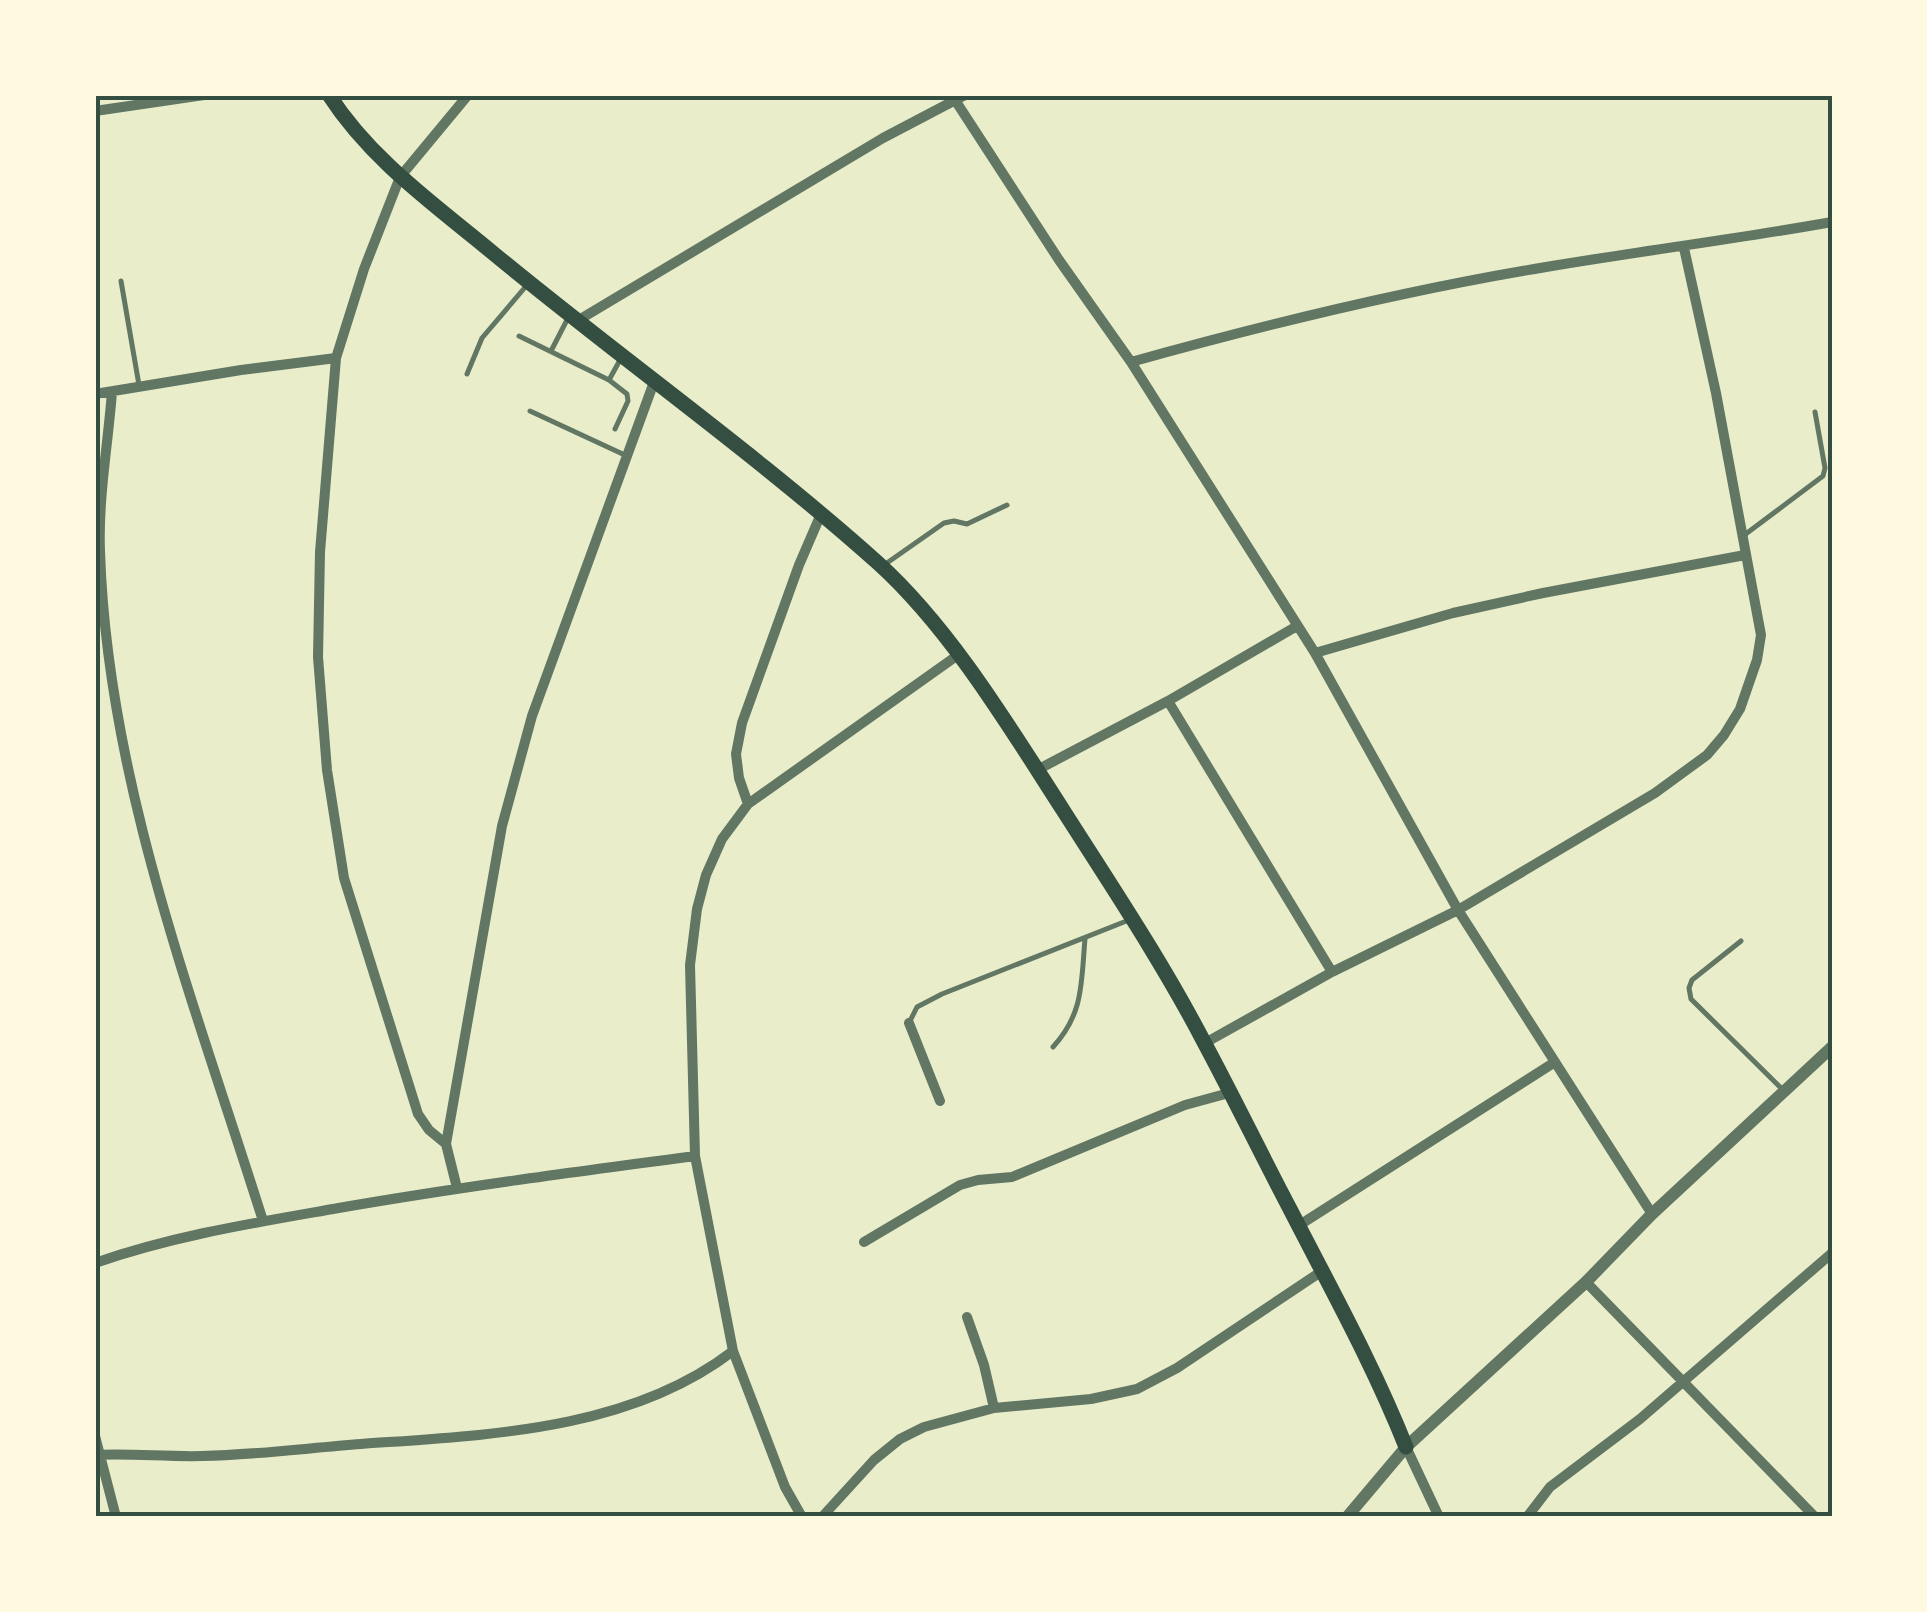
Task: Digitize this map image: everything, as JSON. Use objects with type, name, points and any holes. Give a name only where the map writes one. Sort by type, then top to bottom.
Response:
[{"type":"main road","points":[[329,95],[362,142],[400,176],[622,358],[751,455],[882,566],[958,655],[1132,919],[1205,1043],[1378,1378],[1406,1447]]},
{"type":"street","points":[[95,111],[204,95]]},
{"type":"street","points":[[446,1144],[418,1114],[344,878],[327,770],[318,657],[320,552],[336,358],[364,269],[400,176],[468,95]]},
{"type":"street","points":[[574,318],[960,97],[1059,260],[1130,362],[1314,653],[1458,910],[1652,1214]]},
{"type":"street","points":[[1130,362],[1252,328],[1401,295],[1546,267],[1832,222]]},
{"type":"street","points":[[1205,1043],[1332,972],[1458,910],[1655,793],[1724,735],[1758,660],[1761,635],[1716,393],[1684,248]]},
{"type":"street","points":[[95,394],[336,358]]},
{"type":"street","points":[[457,1188],[446,1144],[502,826],[532,716],[654,382]]},
{"type":"street","points":[[112,392],[99,548],[100,624],[128,782],[264,1221]]},
{"type":"street","points":[[748,804],[736,754],[742,723],[821,514]]},
{"type":"street","points":[[1314,653],[1452,613],[1745,555]]},
{"type":"street","points":[[1037,770],[1168,701],[1297,626]]},
{"type":"street","points":[[802,1517],[785,1488],[733,1351],[695,1156],[690,966],[697,909],[722,839],[748,804],[958,655]]},
{"type":"street","points":[[1168,701],[1332,972]]},
{"type":"street","points":[[909,1023],[940,1101]]},
{"type":"street","points":[[1347,1517],[1406,1447],[1586,1282],[1652,1214],[1832,1046]]},
{"type":"street","points":[[1298,1226],[1554,1062]]},
{"type":"street","points":[[864,1242],[960,1186],[1012,1177],[1184,1105],[1229,1093]]},
{"type":"street","points":[[95,1264],[160,1243],[264,1221],[457,1188],[695,1156]]},
{"type":"street","points":[[1527,1517],[1550,1487],[1682,1383],[1832,1253]]},
{"type":"street","points":[[822,1517],[874,1460],[900,1439],[924,1427],[994,1408],[1091,1400],[1137,1389],[1177,1368],[1322,1271]]},
{"type":"street","points":[[1586,1282],[1814,1517]]},
{"type":"street","points":[[968,1317],[994,1408]]},
{"type":"street","points":[[97,1455],[202,1456],[517,1432],[579,1419],[650,1396],[709,1370],[733,1351]]},
{"type":"street","points":[[95,1436],[116,1517]]},
{"type":"street","points":[[1406,1447],[1439,1517]]},
{"type":"lane","points":[[120,281],[139,388]]},
{"type":"lane","points":[[467,374],[482,338],[529,283]]},
{"type":"lane","points":[[551,351],[574,318]]},
{"type":"lane","points":[[519,336],[609,380],[627,394],[615,429]]},
{"type":"lane","points":[[609,380],[622,358]]},
{"type":"lane","points":[[530,411],[627,456]]},
{"type":"lane","points":[[1741,538],[1823,476],[1815,412]]},
{"type":"lane","points":[[882,566],[944,523],[954,520],[967,524],[1007,505]]},
{"type":"lane","points":[[909,1023],[917,1007],[942,994],[1132,919]]},
{"type":"lane","points":[[1053,1047],[1069,1030],[1078,1008],[1084,939]]},
{"type":"lane","points":[[1741,941],[1692,980],[1688,988],[1691,999],[1784,1091]]}]
